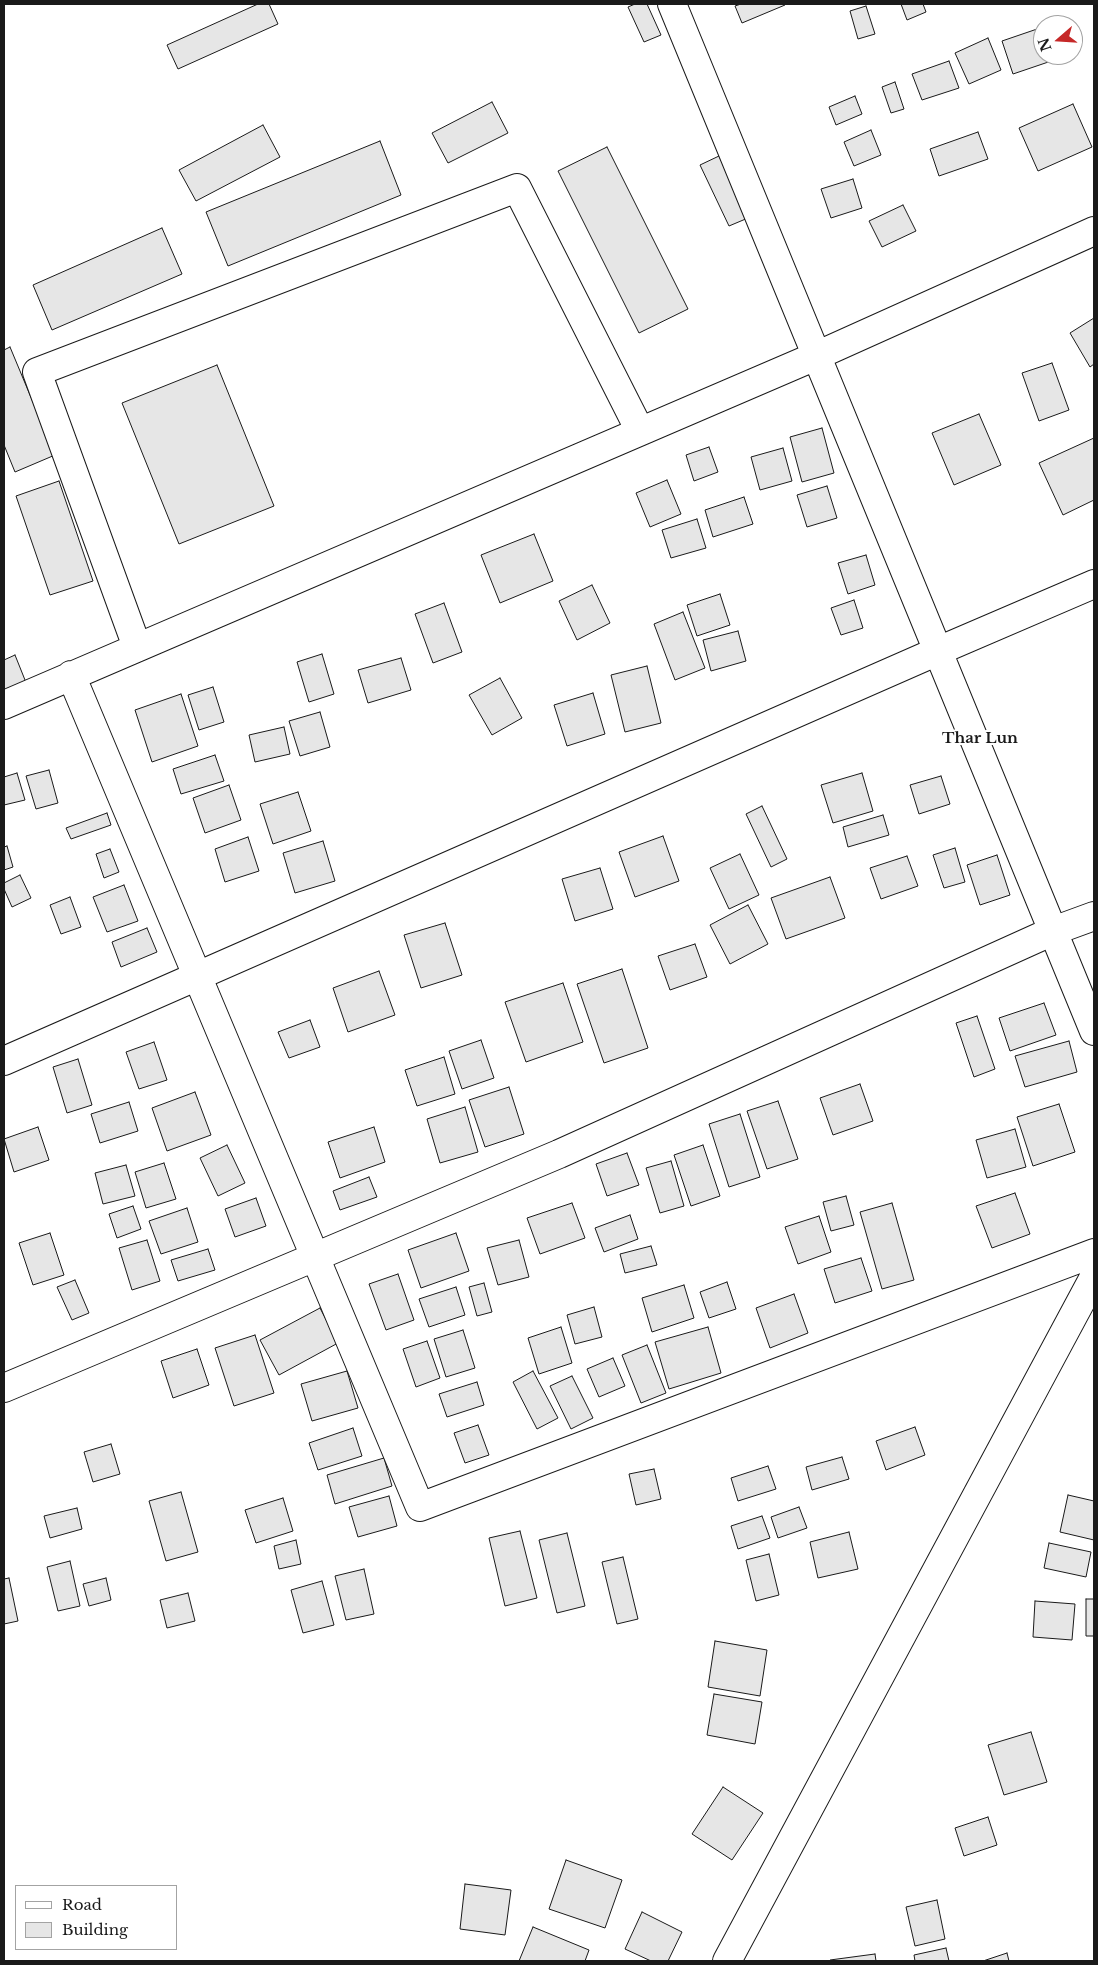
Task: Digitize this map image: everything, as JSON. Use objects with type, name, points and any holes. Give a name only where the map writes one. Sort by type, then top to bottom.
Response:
[{"type":"street","points":[[672,4],[1094,1031]]},
{"type":"street","points":[[137,647],[36,372],[517,188],[640,431]]},
{"type":"street","points":[[4,705],[816,356],[1094,231]]},
{"type":"street","points":[[4,1061],[1094,584]]},
{"type":"street","points":[[71,675],[420,1508],[1094,1253]]},
{"type":"street","points":[[4,1388],[559,1154],[1053,930],[1094,916]]},
{"type":"street","points":[[727,1961],[1094,1277]]},
{"type":"building","points":[[258,4],[269,4],[278,24],[178,69],[167,45]]},
{"type":"building","points":[[635,4],[647,4],[661,35],[644,42],[628,7]]},
{"type":"building","points":[[741,4],[785,5],[742,23],[735,6]]},
{"type":"building","points":[[901,4],[923,4],[926,12],[907,20]]},
{"type":"building","points":[[866,6],[875,34],[858,39],[850,11]]},
{"type":"building","points":[[1033,30],[1033,65],[1040,65],[1013,74],[1002,41]]},
{"type":"building","points":[[988,38],[1001,70],[969,84],[955,53]]},
{"type":"building","points":[[949,61],[959,88],[922,100],[912,74]]},
{"type":"building","points":[[895,82],[904,109],[891,113],[882,87]]},
{"type":"building","points":[[855,96],[862,114],[836,125],[829,107]]},
{"type":"building","points":[[492,102],[508,133],[448,163],[432,133]]},
{"type":"building","points":[[1073,104],[1092,147],[1038,171],[1019,128]]},
{"type":"building","points":[[263,125],[280,157],[196,201],[179,170]]},
{"type":"building","points":[[871,130],[881,155],[854,166],[844,142]]},
{"type":"building","points":[[978,132],[988,159],[939,176],[930,149]]},
{"type":"building","points":[[380,141],[401,195],[228,266],[206,212]]},
{"type":"building","points":[[607,147],[688,309],[639,333],[558,171]]},
{"type":"building","points":[[719,156],[748,218],[729,226],[700,165]]},
{"type":"building","points":[[853,179],[862,208],[831,218],[821,189]]},
{"type":"building","points":[[903,205],[916,231],[882,247],[869,221]]},
{"type":"building","points":[[162,228],[182,274],[52,330],[33,285]]},
{"type":"building","points":[[1094,318],[1094,364],[1090,367],[1070,333]]},
{"type":"building","points":[[10,347],[55,455],[15,472],[4,445],[4,350]]},
{"type":"building","points":[[1052,363],[1069,410],[1039,421],[1022,373]]},
{"type":"building","points":[[217,365],[274,506],[179,544],[122,403]]},
{"type":"building","points":[[979,414],[1001,465],[954,485],[932,433]]},
{"type":"building","points":[[822,428],[834,473],[802,482],[790,437]]},
{"type":"building","points":[[1094,438],[1094,500],[1063,515],[1039,463]]},
{"type":"building","points":[[709,447],[718,472],[694,481],[686,455]]},
{"type":"building","points":[[783,448],[792,481],[760,490],[751,457]]},
{"type":"building","points":[[667,480],[681,514],[650,527],[636,493]]},
{"type":"building","points":[[59,481],[93,581],[50,595],[16,496]]},
{"type":"building","points":[[827,486],[837,518],[807,527],[797,495]]},
{"type":"building","points":[[744,497],[753,524],[713,537],[705,510]]},
{"type":"building","points":[[697,519],[706,548],[671,558],[662,530]]},
{"type":"building","points":[[534,534],[553,581],[500,603],[481,555]]},
{"type":"building","points":[[866,555],[875,585],[848,594],[838,563]]},
{"type":"building","points":[[592,585],[610,623],[577,640],[559,601]]},
{"type":"building","points":[[720,594],[730,625],[697,636],[687,605]]},
{"type":"building","points":[[854,600],[863,628],[841,635],[831,608]]},
{"type":"building","points":[[444,603],[462,652],[433,663],[415,614]]},
{"type":"building","points":[[683,612],[705,668],[675,680],[654,624]]},
{"type":"building","points":[[738,631],[746,661],[711,671],[703,640]]},
{"type":"building","points":[[322,654],[334,694],[309,702],[297,662]]},
{"type":"building","points":[[15,655],[27,685],[4,694],[4,660]]},
{"type":"building","points":[[401,658],[411,690],[368,703],[358,670]]},
{"type":"building","points":[[647,666],[661,723],[625,732],[611,675]]},
{"type":"building","points":[[500,678],[522,718],[492,735],[469,695]]},
{"type":"building","points":[[213,687],[224,722],[199,730],[188,695]]},
{"type":"building","points":[[593,693],[605,734],[567,746],[554,705]]},
{"type":"building","points":[[181,694],[198,746],[152,762],[135,710]]},
{"type":"building","points":[[320,712],[330,747],[300,756],[289,721]]},
{"type":"building","points":[[284,727],[290,754],[255,762],[249,735]]},
{"type":"building","points":[[215,755],[224,781],[181,794],[173,769]]},
{"type":"building","points":[[49,770],[58,803],[36,809],[26,776]]},
{"type":"building","points":[[17,773],[25,800],[4,805],[4,777]]},
{"type":"building","points":[[862,773],[873,811],[833,823],[821,785]]},
{"type":"building","points":[[941,776],[950,804],[919,814],[910,785]]},
{"type":"building","points":[[229,785],[241,820],[205,833],[193,798]]},
{"type":"building","points":[[298,792],[311,831],[273,844],[260,804]]},
{"type":"building","points":[[762,806],[787,859],[771,867],[746,814]]},
{"type":"building","points":[[107,813],[111,825],[71,839],[66,828]]},
{"type":"building","points":[[883,815],[889,835],[848,847],[843,827]]},
{"type":"building","points":[[663,836],[679,881],[635,897],[619,852]]},
{"type":"building","points":[[248,837],[259,871],[225,882],[215,849]]},
{"type":"building","points":[[323,841],[335,881],[295,893],[283,853]]},
{"type":"building","points":[[7,846],[13,867],[4,870],[4,847]]},
{"type":"building","points":[[955,848],[965,882],[944,888],[933,855]]},
{"type":"building","points":[[110,849],[119,872],[104,878],[96,854]]},
{"type":"building","points":[[740,854],[759,895],[729,909],[710,868]]},
{"type":"building","points":[[997,855],[1010,895],[980,905],[967,865]]},
{"type":"building","points":[[907,856],[918,886],[881,899],[870,868]]},
{"type":"building","points":[[600,868],[613,909],[575,921],[562,879]]},
{"type":"building","points":[[20,875],[31,898],[12,907],[4,889],[4,883]]},
{"type":"building","points":[[830,877],[845,918],[786,939],[771,898]]},
{"type":"building","points":[[124,885],[138,921],[107,932],[93,897]]},
{"type":"building","points":[[70,897],[81,927],[61,934],[50,905]]},
{"type":"building","points":[[748,905],[768,944],[730,964],[710,925]]},
{"type":"building","points":[[445,923],[462,975],[421,988],[404,935]]},
{"type":"building","points":[[147,928],[157,952],[121,967],[112,942]]},
{"type":"building","points":[[695,944],[707,977],[670,990],[658,956]]},
{"type":"building","points":[[622,969],[648,1048],[604,1063],[577,984]]},
{"type":"building","points":[[379,971],[395,1015],[348,1032],[333,988]]},
{"type":"building","points":[[563,983],[583,1042],[526,1062],[505,1002]]},
{"type":"building","points":[[1044,1003],[1056,1035],[1010,1051],[999,1018]]},
{"type":"building","points":[[977,1016],[995,1069],[974,1077],[956,1023]]},
{"type":"building","points":[[310,1020],[320,1047],[289,1058],[278,1032]]},
{"type":"building","points":[[481,1040],[494,1078],[462,1089],[449,1051]]},
{"type":"building","points":[[1069,1041],[1077,1072],[1025,1087],[1015,1056]]},
{"type":"building","points":[[154,1042],[167,1080],[139,1089],[126,1052]]},
{"type":"building","points":[[444,1057],[455,1094],[417,1106],[405,1070]]},
{"type":"building","points":[[78,1059],[92,1105],[67,1113],[53,1067]]},
{"type":"building","points":[[860,1084],[873,1121],[833,1135],[820,1098]]},
{"type":"building","points":[[509,1087],[524,1134],[485,1147],[469,1100]]},
{"type":"building","points":[[195,1092],[211,1135],[167,1151],[152,1108]]},
{"type":"building","points":[[778,1101],[798,1159],[767,1169],[747,1111]]},
{"type":"building","points":[[129,1102],[138,1131],[100,1143],[91,1114]]},
{"type":"building","points":[[1059,1104],[1075,1152],[1033,1166],[1017,1117]]},
{"type":"building","points":[[465,1107],[478,1152],[440,1163],[427,1119]]},
{"type":"building","points":[[740,1114],[760,1177],[729,1187],[709,1124]]},
{"type":"building","points":[[38,1127],[49,1160],[14,1172],[4,1139]]},
{"type":"building","points":[[374,1127],[385,1162],[340,1178],[328,1142]]},
{"type":"building","points":[[1015,1129],[1026,1167],[987,1178],[976,1140]]},
{"type":"building","points":[[227,1145],[245,1183],[218,1196],[200,1158]]},
{"type":"building","points":[[703,1145],[720,1196],[691,1206],[674,1155]]},
{"type":"building","points":[[627,1153],[639,1185],[607,1196],[596,1164]]},
{"type":"building","points":[[671,1161],[684,1206],[660,1213],[646,1168]]},
{"type":"building","points":[[164,1163],[176,1199],[146,1208],[135,1172]]},
{"type":"building","points":[[126,1165],[135,1196],[103,1204],[95,1173]]},
{"type":"building","points":[[369,1177],[377,1197],[340,1210],[333,1191]]},
{"type":"building","points":[[1015,1193],[1030,1234],[992,1248],[976,1206]]},
{"type":"building","points":[[846,1196],[854,1225],[831,1231],[823,1202]]},
{"type":"building","points":[[256,1198],[266,1226],[235,1237],[225,1209]]},
{"type":"building","points":[[572,1203],[585,1238],[540,1254],[527,1218]]},
{"type":"building","points":[[892,1203],[914,1280],[882,1289],[860,1212]]},
{"type":"building","points":[[133,1206],[141,1229],[117,1238],[109,1214]]},
{"type":"building","points":[[187,1208],[198,1242],[161,1254],[149,1221]]},
{"type":"building","points":[[630,1215],[638,1239],[604,1252],[595,1228]]},
{"type":"building","points":[[819,1216],[831,1252],[798,1264],[785,1227]]},
{"type":"building","points":[[50,1233],[64,1275],[33,1285],[19,1243]]},
{"type":"building","points":[[456,1233],[469,1271],[421,1288],[408,1250]]},
{"type":"building","points":[[147,1240],[160,1281],[132,1290],[119,1248]]},
{"type":"building","points":[[519,1240],[529,1277],[498,1285],[487,1248]]},
{"type":"building","points":[[651,1246],[657,1265],[625,1273],[620,1254]]},
{"type":"building","points":[[208,1249],[215,1270],[178,1281],[171,1260]]},
{"type":"building","points":[[861,1258],[872,1291],[835,1303],[824,1269]]},
{"type":"building","points":[[398,1274],[414,1320],[386,1330],[369,1284]]},
{"type":"building","points":[[75,1280],[89,1313],[72,1320],[57,1287]]},
{"type":"building","points":[[727,1282],[736,1309],[709,1318],[700,1292]]},
{"type":"building","points":[[484,1283],[492,1312],[477,1316],[469,1287]]},
{"type":"building","points":[[684,1285],[694,1318],[652,1332],[642,1298]]},
{"type":"building","points":[[456,1287],[465,1315],[429,1327],[419,1299]]},
{"type":"building","points":[[794,1294],[808,1333],[770,1348],[756,1308]]},
{"type":"building","points":[[594,1307],[602,1337],[575,1344],[567,1315]]},
{"type":"building","points":[[320,1308],[338,1343],[279,1375],[260,1340]]},
{"type":"building","points":[[561,1327],[572,1363],[539,1374],[528,1338]]},
{"type":"building","points":[[708,1327],[721,1373],[669,1389],[655,1342]]},
{"type":"building","points":[[463,1330],[475,1368],[446,1377],[434,1339]]},
{"type":"building","points":[[255,1335],[274,1393],[234,1406],[215,1348]]},
{"type":"building","points":[[427,1341],[440,1378],[416,1387],[403,1349]]},
{"type":"building","points":[[647,1345],[666,1393],[641,1403],[622,1355]]},
{"type":"building","points":[[197,1349],[209,1385],[173,1398],[161,1361]]},
{"type":"building","points":[[613,1358],[625,1386],[599,1397],[587,1369]]},
{"type":"building","points":[[347,1371],[358,1408],[312,1421],[301,1384]]},
{"type":"building","points":[[533,1371],[558,1418],[537,1429],[513,1382]]},
{"type":"building","points":[[572,1376],[593,1418],[571,1429],[550,1386]]},
{"type":"building","points":[[477,1382],[484,1405],[447,1417],[439,1394]]},
{"type":"building","points":[[478,1425],[489,1455],[465,1463],[454,1433]]},
{"type":"building","points":[[915,1427],[925,1455],[886,1470],[876,1441]]},
{"type":"building","points":[[353,1428],[362,1456],[318,1470],[309,1443]]},
{"type":"building","points":[[111,1444],[120,1474],[93,1482],[84,1452]]},
{"type":"building","points":[[842,1457],[849,1479],[812,1490],[806,1467]]},
{"type":"building","points":[[384,1458],[392,1486],[335,1504],[327,1475]]},
{"type":"building","points":[[768,1466],[776,1489],[738,1501],[731,1478]]},
{"type":"building","points":[[654,1469],[661,1499],[636,1505],[629,1474]]},
{"type":"building","points":[[181,1492],[198,1552],[166,1561],[149,1501]]},
{"type":"building","points":[[1068,1495],[1094,1501],[1094,1540],[1060,1532]]},
{"type":"building","points":[[389,1496],[397,1526],[358,1537],[349,1507]]},
{"type":"building","points":[[283,1498],[293,1531],[256,1543],[245,1510]]},
{"type":"building","points":[[799,1507],[807,1528],[778,1538],[771,1517]]},
{"type":"building","points":[[77,1508],[82,1529],[50,1538],[44,1516]]},
{"type":"building","points":[[762,1516],[770,1538],[738,1549],[731,1526]]},
{"type":"building","points":[[520,1531],[537,1598],[505,1606],[489,1538]]},
{"type":"building","points":[[849,1532],[858,1569],[818,1578],[810,1542]]},
{"type":"building","points":[[567,1533],[585,1606],[557,1613],[539,1540]]},
{"type":"building","points":[[296,1540],[301,1564],[279,1569],[274,1546]]},
{"type":"building","points":[[1049,1543],[1091,1552],[1086,1577],[1044,1568]]},
{"type":"building","points":[[769,1554],[779,1595],[756,1601],[746,1560]]},
{"type":"building","points":[[623,1557],[638,1619],[617,1624],[602,1562]]},
{"type":"building","points":[[70,1561],[80,1606],[58,1611],[47,1567]]},
{"type":"building","points":[[364,1569],[374,1614],[346,1620],[335,1576]]},
{"type":"building","points":[[9,1578],[18,1621],[4,1624],[4,1579]]},
{"type":"building","points":[[106,1578],[111,1600],[89,1606],[83,1584]]},
{"type":"building","points":[[322,1581],[334,1625],[303,1633],[291,1590]]},
{"type":"building","points":[[188,1593],[195,1621],[167,1628],[160,1600]]},
{"type":"building","points":[[1086,1599],[1094,1599],[1094,1636],[1086,1636]]},
{"type":"building","points":[[1035,1601],[1075,1604],[1072,1640],[1033,1637]]},
{"type":"building","points":[[715,1641],[767,1650],[760,1696],[708,1687]]},
{"type":"building","points":[[714,1694],[762,1702],[755,1744],[707,1735]]},
{"type":"building","points":[[1031,1732],[1047,1782],[1004,1795],[988,1745]]},
{"type":"building","points":[[723,1787],[763,1813],[732,1860],[692,1834]]},
{"type":"building","points":[[988,1817],[997,1845],[964,1856],[955,1828]]},
{"type":"building","points":[[566,1860],[622,1880],[605,1928],[549,1909]]},
{"type":"building","points":[[465,1884],[511,1890],[505,1935],[460,1929]]},
{"type":"building","points":[[937,1900],[945,1939],[915,1946],[906,1907]]},
{"type":"building","points":[[642,1912],[682,1932],[668,1961],[651,1961],[625,1949]]},
{"type":"building","points":[[533,1927],[589,1950],[585,1961],[519,1961]]},
{"type":"building","points":[[946,1948],[949,1961],[915,1961],[914,1955]]},
{"type":"building","points":[[1007,1953],[1009,1961],[983,1961]]},
{"type":"building","points":[[875,1954],[876,1961],[830,1960]]},
{"type":"district","name":"Thar Lun","points":[[980,739]]}]
